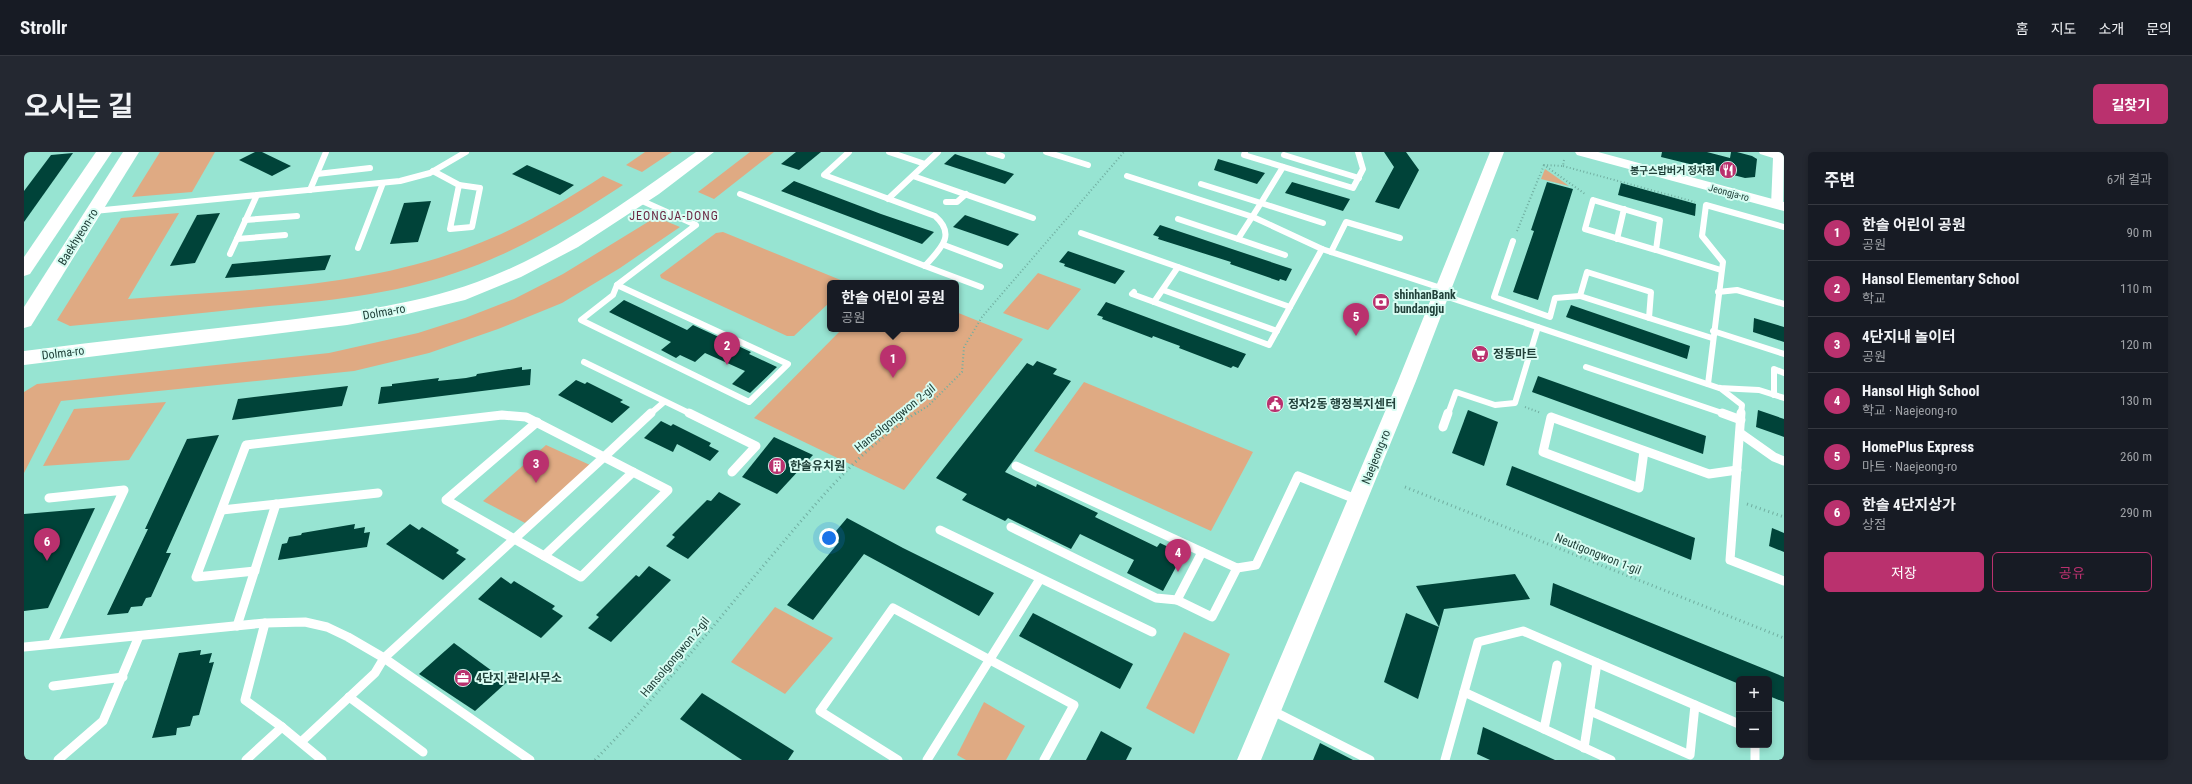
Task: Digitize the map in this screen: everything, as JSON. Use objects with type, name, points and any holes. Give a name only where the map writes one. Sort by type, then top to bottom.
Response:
[{"type":"main road","points":[[24,270],[104,152]]},
{"type":"main road","name":"Baekhyeon-ro","points":[[24,322],[131,152]]},
{"type":"main road","name":"Dolma-ro","points":[[24,358],[332,321],[402,310],[453,296],[513,273],[586,236],[640,200],[706,152]]},
{"type":"street","name":"Naejeong-ro","points":[[1250,760],[1359,501],[1443,292],[1497,152]]},
{"type":"street","name":"Jeongja-ro","points":[[1582,152],[1780,206]]},
{"type":"street","points":[[1764,152],[1779,154],[1780,206]]},
{"type":"lane","points":[[310,190],[326,152]]},
{"type":"lane","points":[[94,211],[383,183],[414,178],[433,171],[466,152]]},
{"type":"lane","points":[[850,152],[824,175],[935,216],[941,220],[946,232],[944,245],[924,266]]},
{"type":"lane","points":[[889,152],[925,164]]},
{"type":"lane","points":[[888,199],[938,152]]},
{"type":"lane","points":[[989,152],[1002,156]]},
{"type":"lane","points":[[1046,152],[1088,165]]},
{"type":"lane","points":[[1246,152],[1244,154],[1353,188],[1363,170],[1358,152]]},
{"type":"lane","points":[[1238,239],[1261,203],[1281,166],[1285,154],[1359,178]]},
{"type":"lane","points":[[317,174],[370,168]]},
{"type":"lane","points":[[433,171],[459,185],[480,188],[472,227],[448,231],[459,185]]},
{"type":"lane","points":[[913,176],[1034,218]]},
{"type":"lane","points":[[1127,176],[1253,217],[1322,249],[1538,327],[1720,388],[1760,390],[1784,398]]},
{"type":"lane","points":[[358,248],[383,183]]},
{"type":"lane","points":[[1201,184],[1323,223]]},
{"type":"lane","points":[[740,194],[981,287]]},
{"type":"lane","points":[[946,202],[957,202],[966,194]]},
{"type":"lane","points":[[241,248],[232,251],[257,195]]},
{"type":"lane","points":[[617,285],[788,364],[750,402],[581,320],[614,295],[617,285],[696,225],[640,200]]},
{"type":"lane","points":[[1656,251],[1660,220],[1593,200],[1585,229],[1656,251],[1721,270]]},
{"type":"lane","points":[[1708,384],[1712,335],[1722,262],[1702,236],[1706,205],[1784,227]]},
{"type":"lane","points":[[1617,239],[1624,209]]},
{"type":"lane","points":[[245,220],[296,216]]},
{"type":"lane","points":[[1178,219],[1285,255]]},
{"type":"lane","points":[[1331,252],[1346,222],[1400,238]]},
{"type":"lane","points":[[1081,233],[1290,307]]},
{"type":"lane","points":[[237,239],[285,235]]},
{"type":"lane","points":[[1513,241],[1494,297],[1550,316],[1555,298],[1580,296],[1649,318],[1784,354]]},
{"type":"lane","points":[[944,245],[1000,266]]},
{"type":"lane","points":[[1134,292],[1132,294],[1269,345],[1322,249]]},
{"type":"lane","points":[[1154,302],[1178,267]]},
{"type":"lane","points":[[1580,296],[1587,272],[1651,292],[1649,318]]},
{"type":"lane","points":[[1162,290],[1276,331]]},
{"type":"lane","points":[[1718,292],[1737,290],[1784,304]]},
{"type":"lane","points":[[1443,428],[1456,392],[1495,405],[1516,403],[1538,327]]},
{"type":"lane","points":[[584,362],[756,446],[732,472]]},
{"type":"lane","points":[[1586,367],[1741,420]]},
{"type":"lane","points":[[1774,394],[1774,370],[1784,373]]},
{"type":"lane","points":[[1720,388],[1742,405],[1730,560],[1784,581]]},
{"type":"lane","points":[[301,742],[375,673],[384,658],[664,402]]},
{"type":"lane","points":[[255,572],[196,577],[246,445],[502,415],[517,415],[537,422],[668,490],[581,577],[446,500],[537,422]]},
{"type":"lane","points":[[1644,451],[1639,488],[1543,452],[1551,417],[1709,474],[1737,470]]},
{"type":"lane","points":[[1740,433],[1774,457],[1784,461]]},
{"type":"lane","points":[[1016,466],[1237,568],[1256,565],[1298,476],[1359,501]]},
{"type":"lane","points":[[544,556],[633,472]]},
{"type":"lane","points":[[49,498],[124,490],[53,642]]},
{"type":"lane","points":[[222,510],[378,493]]},
{"type":"lane","points":[[237,626],[276,504]]},
{"type":"lane","points":[[1011,528],[1156,598],[1177,600],[1212,617],[1237,568]]},
{"type":"lane","points":[[940,530],[1152,632]]},
{"type":"lane","points":[[1177,600],[1202,552]]},
{"type":"lane","points":[[927,760],[1040,578]]},
{"type":"lane","points":[[898,760],[820,711],[893,608],[1074,705],[1044,760]]},
{"type":"lane","points":[[24,647],[53,642],[140,636],[265,623],[306,622],[327,627],[384,658],[530,760]]},
{"type":"lane","points":[[265,623],[245,700],[282,727],[323,759],[322,760]]},
{"type":"lane","points":[[1445,760],[1478,642],[1523,631],[1736,723]]},
{"type":"lane","points":[[58,760],[103,721],[140,636]]},
{"type":"lane","points":[[1584,748],[1597,663]]},
{"type":"lane","points":[[1544,729],[1557,665]]},
{"type":"lane","points":[[53,686],[123,677]]},
{"type":"lane","points":[[1464,692],[1611,760]]},
{"type":"lane","points":[[349,697],[422,752]]},
{"type":"lane","points":[[1590,711],[1690,755],[1695,705]]},
{"type":"lane","points":[[1271,710],[1370,760]]},
{"type":"lane","points":[[246,760],[282,727]]},
{"type":"lane","points":[[1755,748],[1755,760]]},
{"type":"path","name":"Hansolgongwon 2-gil","points":[[595,760],[636,718],[834,482],[893,428],[928,406],[962,372],[964,348],[982,317],[1124,152]]},
{"type":"path","points":[[1563,166],[1564,160]]},
{"type":"path","points":[[1544,165],[1563,166],[1706,205]]},
{"type":"path","points":[[1544,165],[1593,200]]},
{"type":"path","points":[[1513,241],[1544,165]]},
{"type":"path","points":[[1516,403],[1551,417]]},
{"type":"path","name":"Neutigongwon 1-gil","points":[[1405,487],[1784,638]]},
{"type":"path","points":[[1735,499],[1784,517]]},
{"type":"shaded area","points":[[160,152],[215,152],[192,192],[132,197]]},
{"type":"shaded area","points":[[645,152],[672,152],[642,172],[626,165]]},
{"type":"shaded area","points":[[750,152],[774,152],[714,199],[698,192]]},
{"type":"shaded area","points":[[1545,169],[1569,186],[1541,179]]},
{"type":"shaded area","points":[[603,176],[623,185],[583,211],[521,246],[477,265],[431,281],[383,292],[309,302],[70,326],[57,320],[121,218],[179,213],[128,299],[259,289],[346,279],[388,271],[431,260],[472,246],[523,224]]},
{"type":"shaded area","points":[[656,217],[680,227],[620,268],[562,303],[498,329],[429,353],[354,371],[61,401],[24,473],[24,392],[37,384],[329,353],[418,333],[465,318],[514,299],[563,274]]},
{"type":"shaded area","points":[[723,232],[841,280],[827,280],[827,305],[794,336],[787,336],[661,278],[660,275],[716,233]]},
{"type":"shaded area","points":[[1038,273],[1081,289],[1048,330],[1003,313]]},
{"type":"shaded area","points":[[959,313],[1023,339],[904,490],[754,418],[839,332],[959,332]]},
{"type":"shaded area","points":[[1084,382],[1253,452],[1211,531],[1034,451]]},
{"type":"shaded area","points":[[166,402],[129,460],[43,466],[74,409]]},
{"type":"shaded area","points":[[546,445],[590,465],[525,523],[483,501]]},
{"type":"shaded area","points":[[775,607],[833,638],[785,694],[731,662]]},
{"type":"shaded area","points":[[1184,632],[1230,654],[1194,734],[1146,708]]},
{"type":"shaded area","points":[[984,702],[1025,726],[1006,760],[966,760],[957,755]]},
{"type":"building","points":[[255,152],[262,152],[291,166],[272,176],[239,160]]},
{"type":"building","points":[[796,152],[821,152],[799,170],[781,164]]},
{"type":"building","points":[[1384,152],[1406,152],[1419,170],[1399,209],[1375,202],[1394,167]]},
{"type":"building","points":[[1662,152],[1707,152],[1730,158],[1731,152],[1737,152],[1752,156],[1757,159],[1755,177],[1745,178],[1661,157]]},
{"type":"building","points":[[73,153],[24,222],[24,191],[51,155]]},
{"type":"building","points":[[955,154],[1014,174],[1005,184],[944,164]]},
{"type":"building","points":[[1218,159],[1265,173],[1257,184],[1214,170]]},
{"type":"building","points":[[527,165],[574,185],[560,195],[512,174]]},
{"type":"building","points":[[794,181],[881,214],[934,232],[922,244],[781,191]]},
{"type":"building","points":[[1292,182],[1350,199],[1343,211],[1285,193]]},
{"type":"building","points":[[1547,182],[1573,189],[1538,300],[1513,292],[1534,231],[1531,230]]},
{"type":"building","points":[[1621,183],[1696,204],[1695,216],[1618,195]]},
{"type":"building","points":[[431,201],[418,242],[390,244],[404,203]]},
{"type":"building","points":[[220,213],[195,263],[170,266],[197,215]]},
{"type":"building","points":[[965,215],[1019,234],[1008,246],[953,227]]},
{"type":"building","points":[[1160,225],[1292,269],[1286,281],[1280,279],[1279,281],[1230,264],[1231,262],[1158,239],[1159,237],[1153,235]]},
{"type":"building","points":[[1068,251],[1125,271],[1115,284],[1064,266],[1065,264],[1059,262]]},
{"type":"building","points":[[331,255],[325,270],[225,278],[232,264]]},
{"type":"building","points":[[624,300],[687,330],[693,325],[751,352],[749,354],[777,367],[750,393],[732,384],[745,371],[705,353],[695,362],[680,355],[676,358],[661,350],[671,342],[609,312]]},
{"type":"building","points":[[1106,302],[1246,354],[1238,368],[1233,366],[1231,368],[1179,348],[1180,346],[1153,336],[1152,338],[1102,319],[1103,317],[1097,315]]},
{"type":"building","points":[[1571,305],[1690,346],[1687,359],[1566,317]]},
{"type":"building","points":[[1754,318],[1784,327],[1784,342],[1753,332]]},
{"type":"building","points":[[1037,361],[1057,369],[1053,374],[1071,381],[1005,472],[1036,487],[1037,484],[1098,513],[1095,517],[1157,547],[1160,543],[1183,554],[1163,591],[1127,573],[1134,560],[1080,534],[1071,549],[1008,518],[1005,521],[962,500],[967,494],[936,478],[1027,363],[1033,366]]},
{"type":"building","points":[[522,367],[522,370],[531,369],[530,385],[378,404],[381,387],[392,386],[392,384],[439,378],[438,381],[466,378],[476,376],[477,374]]},
{"type":"building","points":[[1538,376],[1706,436],[1703,454],[1532,392]]},
{"type":"building","points":[[576,380],[585,384],[587,382],[623,400],[620,402],[630,407],[612,423],[558,395]]},
{"type":"building","points":[[348,386],[342,406],[232,420],[238,399]]},
{"type":"building","points":[[1468,410],[1498,422],[1484,466],[1452,453]]},
{"type":"building","points":[[1758,410],[1784,419],[1784,437],[1756,427]]},
{"type":"building","points":[[661,421],[671,426],[673,424],[711,443],[709,446],[719,451],[710,461],[677,444],[673,452],[644,438]]},
{"type":"building","points":[[219,435],[166,553],[171,553],[151,597],[146,598],[142,606],[131,607],[128,613],[107,615],[148,529],[145,529],[187,439]]},
{"type":"building","name":"한솔유치원","points":[[774,437],[813,455],[777,494],[742,477]]},
{"type":"building","points":[[1512,466],[1695,538],[1691,560],[1506,485]]},
{"type":"building","points":[[719,492],[741,504],[688,559],[666,546],[675,537],[672,535],[707,500],[711,501]]},
{"type":"building","points":[[95,508],[48,608],[24,611],[24,514]]},
{"type":"building","points":[[847,518],[903,548],[994,593],[979,616],[864,554],[813,620],[787,605],[839,542],[831,537]]},
{"type":"building","points":[[355,524],[354,529],[365,527],[364,533],[370,532],[367,547],[278,560],[282,544],[287,543],[289,537],[301,535],[302,533]]},
{"type":"building","points":[[410,524],[419,530],[422,527],[459,550],[456,553],[466,559],[443,580],[386,544]]},
{"type":"building","points":[[1772,528],[1784,533],[1784,552],[1769,546]]},
{"type":"building","points":[[649,566],[671,580],[611,642],[588,628],[599,617],[596,615],[636,575],[639,577]]},
{"type":"building","points":[[1515,574],[1530,599],[1444,609],[1439,627],[1416,586]]},
{"type":"building","points":[[501,577],[511,584],[514,581],[555,606],[552,609],[563,616],[541,638],[478,599]]},
{"type":"building","points":[[1553,583],[1784,677],[1784,702],[1772,697],[1772,676],[1736,676],[1736,683],[1550,605]]},
{"type":"building","points":[[1033,613],[1133,664],[1120,689],[1019,636]]},
{"type":"building","points":[[1406,613],[1439,627],[1418,699],[1384,682]]},
{"type":"building","name":"4단지 관리사무소","points":[[454,643],[507,682],[475,711],[419,674]]},
{"type":"building","points":[[201,650],[200,655],[212,653],[209,663],[214,662],[199,715],[193,716],[190,726],[177,728],[176,735],[152,738],[179,653]]},
{"type":"building","points":[[702,693],[794,751],[788,760],[742,760],[680,719]]},
{"type":"building","points":[[1483,727],[1555,760],[1490,760],[1477,754]]},
{"type":"building","points":[[1101,731],[1132,748],[1126,760],[1086,760]]},
{"type":"building","points":[[1320,743],[1353,760],[1313,760]]},
{"type":"place","name":"봉구스밥버거 정자점","points":[[1728,170]]},
{"type":"place","name":"shinhanBank bundangju","points":[[1381,302]]},
{"type":"place","name":"HomePlus Express","points":[[1356,336]]},
{"type":"place","name":"정동마트","points":[[1480,354]]},
{"type":"place","name":"Hansol Elementary School","points":[[727,365]]},
{"type":"place","name":"한솔 어린이 공원","points":[[893,378]]},
{"type":"place","name":"정자2동 행정복지센터","points":[[1275,404]]},
{"type":"place","name":"한솔유치원","points":[[777,466]]},
{"type":"place","name":"4단지내 놀이터","points":[[536,483]]},
{"type":"place","name":"한솔 4단지상가","points":[[47,561]]},
{"type":"place","name":"Hansol High School","points":[[1178,572]]},
{"type":"place","name":"4단지 관리사무소","points":[[463,678]]},
{"type":"district","name":"JEONGJA-DONG","points":[[674,216]]}]
